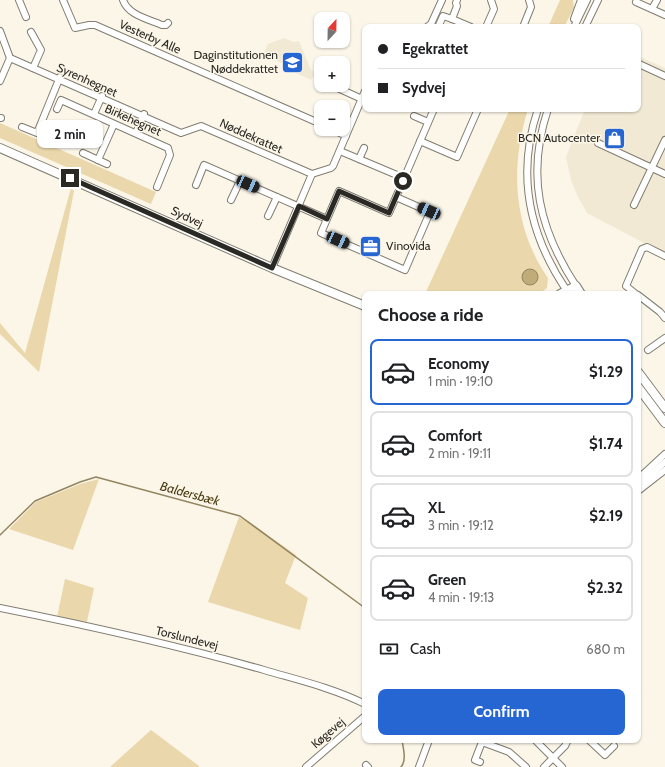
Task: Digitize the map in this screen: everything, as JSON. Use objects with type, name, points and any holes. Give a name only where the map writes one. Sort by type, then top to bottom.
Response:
[{"type":"main road","name":"Sydvej","points":[[0,148],[272,268],[362,305]]},
{"type":"main road","points":[[568,291],[576,286],[579,291]]},
{"type":"main road","points":[[641,376],[665,408]]},
{"type":"main road","points":[[641,392],[665,423]]},
{"type":"street","points":[[19,0],[26,17]]},
{"type":"street","name":"Vesterby Alle","points":[[63,0],[75,28],[95,25],[314,121]]},
{"type":"street","name":"Vesterby Alle","points":[[122,0],[128,10],[162,25],[168,24]]},
{"type":"street","points":[[431,24],[442,0]]},
{"type":"street","points":[[452,19],[457,6],[457,0]]},
{"type":"street","points":[[487,24],[494,9],[492,0]]},
{"type":"street","points":[[524,24],[531,7],[529,0]]},
{"type":"street","points":[[573,24],[581,0]]},
{"type":"street","points":[[574,24],[587,0]]},
{"type":"street","points":[[586,24],[598,0]]},
{"type":"street","points":[[652,9],[656,0]]},
{"type":"street","points":[[636,2],[665,15]]},
{"type":"street","points":[[439,24],[443,16],[464,24]]},
{"type":"street","points":[[0,31],[10,58],[0,81]]},
{"type":"street","points":[[31,32],[41,50],[33,68]]},
{"type":"street","name":"Syrenhegnet","points":[[10,58],[102,96],[181,133]]},
{"type":"street","points":[[641,65],[665,76]]},
{"type":"street","points":[[22,127],[37,134],[59,78]]},
{"type":"street","points":[[347,92],[362,99],[350,127]]},
{"type":"street","name":"Birkehegnet","points":[[94,114],[102,96]]},
{"type":"street","name":"Birkehegnet","points":[[57,109],[61,100],[168,148],[170,155],[157,187]]},
{"type":"street","points":[[396,197],[430,212],[405,270],[321,233],[339,191],[389,213],[433,112]]},
{"type":"street","points":[[420,141],[457,157],[477,112]]},
{"type":"street","points":[[537,112],[531,132],[528,151],[527,169],[531,208],[534,225],[542,248],[564,291]]},
{"type":"street","points":[[547,112],[541,133],[538,152],[538,176],[541,206],[544,221],[552,244],[559,259],[576,286]]},
{"type":"street","points":[[136,133],[144,115]]},
{"type":"street","points":[[414,116],[428,122]]},
{"type":"street","points":[[98,160],[114,124]]},
{"type":"street","name":"Nøddekrattet","points":[[181,133],[201,126],[312,174]]},
{"type":"street","points":[[272,268],[312,174],[331,168],[346,136]]},
{"type":"street","points":[[634,205],[665,140]]},
{"type":"street","points":[[598,143],[665,174]]},
{"type":"street","points":[[359,159],[364,148]]},
{"type":"street","points":[[340,151],[404,178]]},
{"type":"street","points":[[83,153],[107,164]]},
{"type":"street","points":[[196,185],[204,165],[327,219]]},
{"type":"street","points":[[231,200],[240,181]]},
{"type":"street","points":[[268,216],[277,197]]},
{"type":"street","points":[[632,291],[626,286],[644,247],[665,256]]},
{"type":"street","points":[[641,298],[660,312],[665,318]]},
{"type":"street","points":[[648,350],[665,338]]},
{"type":"street","points":[[641,476],[665,454]]},
{"type":"street","points":[[641,483],[665,462]]},
{"type":"street","points":[[641,489],[665,470]]},
{"type":"street","name":"Torslundevej","points":[[0,608],[170,644],[306,683],[350,697],[362,703]]},
{"type":"street","name":"Køgevej","points":[[306,767],[362,719]]},
{"type":"street","points":[[419,767],[429,743]]},
{"type":"street","points":[[480,762],[475,760],[482,743]]},
{"type":"street","points":[[485,743],[509,752],[526,767]]},
{"type":"street","points":[[538,743],[562,767]]},
{"type":"street","points":[[544,767],[566,743]]},
{"type":"street","points":[[592,743],[605,755],[614,746]]},
{"type":"shaded area","points":[[560,0],[573,0],[574,8],[566,24],[549,24]]},
{"type":"shaded area","name":"Daginstitutionen Nøddekrattet","points":[[284,38],[294,42],[299,41],[311,70],[314,71],[314,77],[311,80],[294,72],[295,69],[263,55],[268,44]]},
{"type":"shaded area","points":[[641,57],[665,68],[665,254],[587,213],[571,180],[566,157],[584,112],[641,112]]},
{"type":"shaded area","points":[[509,112],[527,112],[522,131],[519,152],[517,174],[518,196],[528,239],[536,259],[548,278],[547,288],[543,291],[426,291]]},
{"type":"shaded area","points":[[0,123],[156,192],[151,204],[0,138]]},
{"type":"shaded area","points":[[71,188],[74,191],[39,372],[0,334],[0,323],[25,353]]},
{"type":"shaded area","points":[[530,269],[537,274],[538,277],[533,284],[530,285],[523,280],[522,277],[527,270]]},
{"type":"shaded area","points":[[99,479],[73,550],[9,529],[36,502],[80,484]]},
{"type":"shaded area","points":[[239,517],[248,521],[296,555],[285,583],[308,598],[300,630],[208,602]]},
{"type":"shaded area","points":[[65,579],[94,588],[87,622],[57,617]]},
{"type":"shaded area","points":[[151,730],[199,766],[199,767],[110,767]]},
{"type":"waterway","name":"Baldersbæk","points":[[0,535],[35,501],[80,482],[96,477],[240,516],[362,606]]},
{"type":"waterway","name":"Baldersbæk","points":[[401,767],[404,761],[403,743]]},
{"type":"place","name":"Daginstitutionen Nøddekrattet","points":[[293,62]]},
{"type":"place","name":"BCN Autocenter","points":[[615,138]]},
{"type":"place","name":"Vinovida","points":[[370,246]]},
{"type":"route","points":[[70,178],[272,268],[299,206],[327,219],[339,191],[389,213],[403,181]]}]
